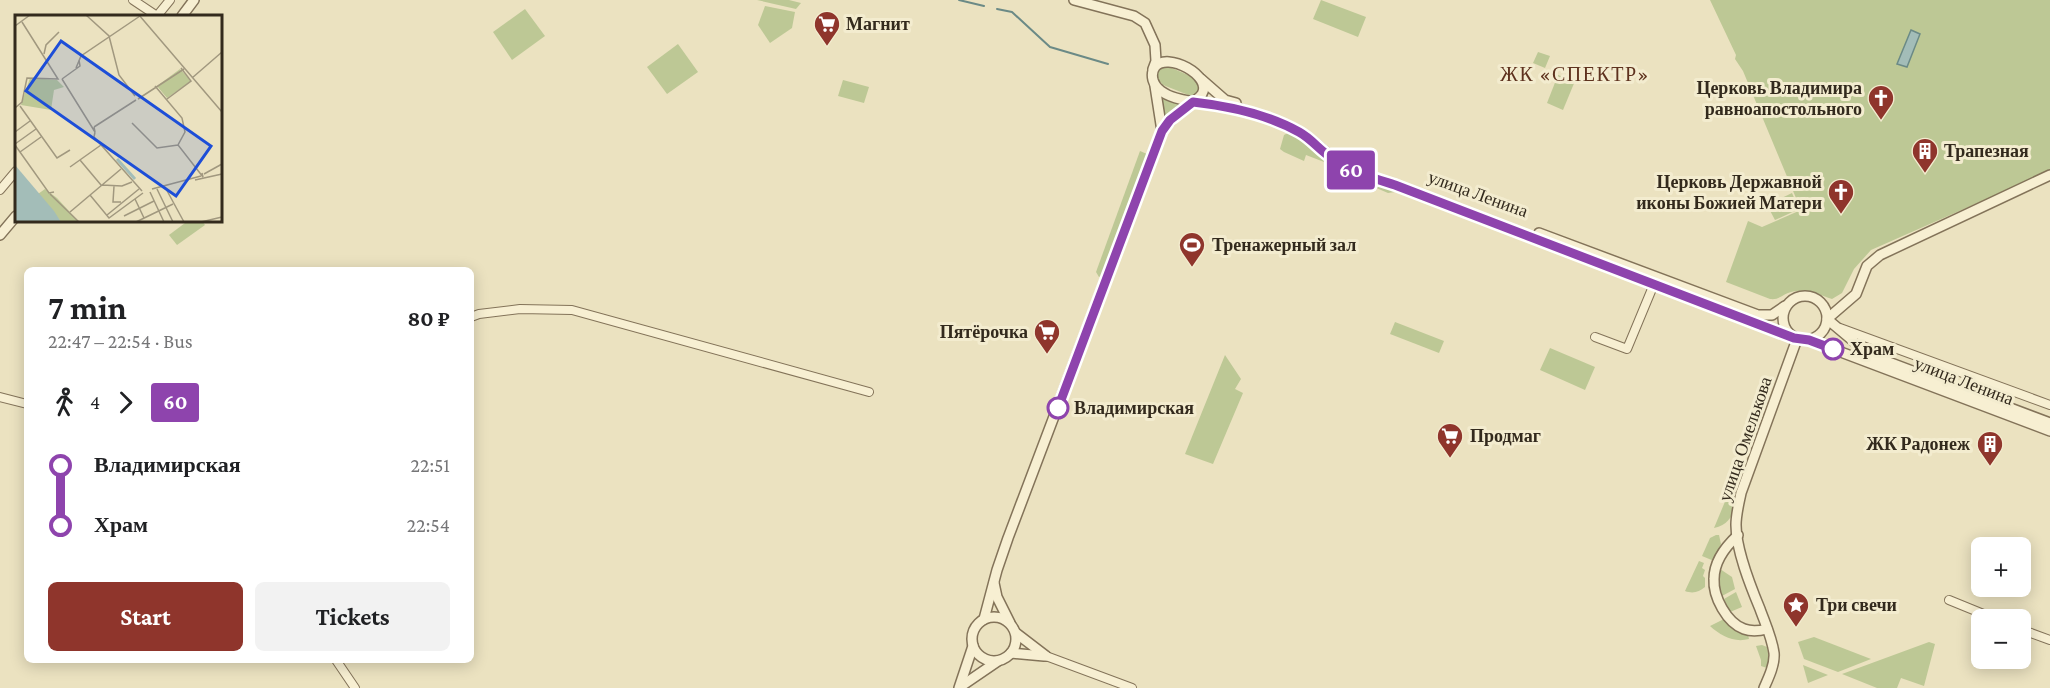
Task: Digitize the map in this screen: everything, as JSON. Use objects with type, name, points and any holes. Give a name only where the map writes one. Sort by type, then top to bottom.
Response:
[{"type":"street","points":[[134,0],[156,15]]},
{"type":"street","points":[[158,15],[170,0]]},
{"type":"street","points":[[183,15],[194,0]]},
{"type":"street","points":[[1074,0],[1134,16],[1145,22],[1156,51],[1152,77],[1162,131]]},
{"type":"street","points":[[984,619],[1008,538],[1162,131],[1170,120],[1202,95],[1204,87],[1201,80],[1156,51]]},
{"type":"street","points":[[1153,69],[1158,64],[1173,62]]},
{"type":"street","name":"улица Ленина","points":[[1201,80],[1225,100],[1293,126],[1352,167],[1402,183],[1758,315],[1772,315],[1785,306]]},
{"type":"street","points":[[1155,85],[1160,91],[1170,96],[1193,102]]},
{"type":"street","name":"улица Ленина","points":[[1193,102],[1234,108],[1284,125],[1305,136],[1350,170],[1395,185],[1796,338]]},
{"type":"street","points":[[0,189],[15,172]]},
{"type":"street","points":[[1827,319],[1856,294],[1867,266],[1880,255],[2050,175]]},
{"type":"street","points":[[0,235],[15,217]]},
{"type":"street","points":[[1595,337],[1627,349],[1654,284]]},
{"type":"street","points":[[1809,340],[1822,333],[1826,326],[1827,319],[1823,304],[1811,296],[1796,297],[1785,306],[1782,320],[1784,327],[1796,338],[1868,359]]},
{"type":"street","points":[[474,316],[520,309],[572,310],[869,392]]},
{"type":"street","points":[[1827,319],[1839,327],[2050,405]]},
{"type":"street","points":[[1839,327],[1868,359]]},
{"type":"street","name":"улица Омелькова","points":[[1764,688],[1771,672],[1774,655],[1751,586],[1738,535],[1737,513],[1741,493],[1796,338]]},
{"type":"street","name":"улица Ленина","points":[[1868,359],[2050,423]]},
{"type":"street","name":"улица Ленина","points":[[1868,359],[2050,431]]},
{"type":"street","points":[[0,397],[24,403]]},
{"type":"street","points":[[1738,535],[1725,547],[1717,564],[1713,580],[1716,593],[1723,609],[1735,624],[1745,630],[1767,629]]},
{"type":"street","points":[[994,583],[997,597],[1016,633],[1046,656]]},
{"type":"street","points":[[1949,600],[1971,609]]},
{"type":"street","points":[[959,688],[972,646],[973,630],[984,619],[994,616],[1010,622]]},
{"type":"street","points":[[2031,632],[2050,640]]},
{"type":"street","points":[[959,688],[1011,653],[1015,646],[1016,633]]},
{"type":"street","points":[[972,646],[978,655],[987,660],[998,661]]},
{"type":"street","points":[[1011,653],[1046,656],[1132,688]]},
{"type":"street","points":[[338,663],[355,688]]},
{"type":"green space","points":[[757,0],[789,0],[801,3],[796,9]]},
{"type":"green space","points":[[1321,0],[1366,17],[1358,37],[1313,19]]},
{"type":"green space","points":[[1710,0],[2050,0],[2050,171],[1871,250],[1854,269],[1842,293],[1832,299],[1810,292],[1794,291],[1770,299],[1726,282],[1748,221],[1762,227],[1801,210],[1743,71],[1735,59],[1736,55]]},
{"type":"green space","points":[[765,6],[795,12],[792,28],[770,43],[758,25]]},
{"type":"green space","points":[[525,9],[545,36],[512,60],[493,32]]},
{"type":"green space","points":[[678,44],[698,72],[667,94],[647,67]]},
{"type":"green space","points":[[1538,52],[1550,56],[1545,68],[1533,63]]},
{"type":"green space","points":[[1167,66],[1195,78],[1200,83],[1199,92],[1191,96],[1163,85],[1156,77],[1157,71]]},
{"type":"green space","points":[[1558,75],[1575,81],[1563,110],[1547,103]]},
{"type":"green space","points":[[843,80],[869,87],[864,103],[838,96]]},
{"type":"green space","points":[[1159,93],[1184,104],[1166,118]]},
{"type":"green space","points":[[1292,131],[1327,157],[1396,188],[1395,192],[1388,193],[1374,187],[1376,182],[1306,155],[1304,161],[1284,152],[1280,149],[1284,135]]},
{"type":"green space","points":[[1140,151],[1147,154],[1103,275],[1099,277],[1096,272]]},
{"type":"green space","points":[[1792,193],[1799,209],[1775,220],[1767,205]]},
{"type":"green space","points":[[186,222],[203,222],[205,225],[177,245],[169,235]]},
{"type":"green space","points":[[1395,322],[1444,341],[1439,353],[1390,334]]},
{"type":"green space","points":[[1550,348],[1595,367],[1585,390],[1540,370]]},
{"type":"green space","points":[[1225,355],[1241,379],[1235,389],[1243,393],[1213,464],[1185,454]]},
{"type":"green space","points":[[1729,492],[1736,499],[1732,514],[1728,521],[1714,528]]},
{"type":"green space","points":[[1719,535],[1721,544],[1714,561],[1702,556],[1710,538]]},
{"type":"green space","points":[[1699,561],[1704,563],[1702,568],[1705,570],[1703,576],[1705,587],[1696,592],[1685,591]]},
{"type":"green space","points":[[1720,569],[1732,577],[1735,589],[1722,596],[1718,578]]},
{"type":"green space","points":[[1736,592],[1742,607],[1730,612],[1724,599]]},
{"type":"green space","points":[[1724,619],[1733,628],[1748,635],[1749,639],[1728,638],[1710,626]]},
{"type":"green space","points":[[1814,637],[1871,659],[1838,672],[1804,659],[1798,642]]},
{"type":"green space","points":[[1929,642],[1935,644],[1924,686],[1901,678],[1897,688],[1877,688],[1842,674]]},
{"type":"green space","points":[[1756,646],[1767,647],[1769,659],[1767,668],[1761,666]]},
{"type":"green space","points":[[1803,665],[1828,675],[1808,683]]},
{"type":"water","points":[[1911,30],[1920,34],[1907,67],[1897,64]]},
{"type":"waterway","points":[[959,0],[984,6]]},
{"type":"waterway","points":[[997,9],[1012,12],[1050,47],[1108,64]]},
{"type":"bus line","name":"60","points":[[1058,408],[1162,131],[1170,120],[1193,102],[1223,105],[1284,125],[1305,136],[1350,170],[1395,185],[1794,338],[1809,340],[1833,349]]},
{"type":"place","name":"Магнит","points":[[827,47]]},
{"type":"place","name":"Церковь Владимира равноапостольного","points":[[1881,121]]},
{"type":"place","name":"Трапезная","points":[[1925,174]]},
{"type":"place","name":"Церковь Державной иконы Божией Матери","points":[[1841,215]]},
{"type":"place","name":"Тренажерный зал","points":[[1192,268]]},
{"type":"place","name":"Храм","points":[[1833,349]]},
{"type":"place","name":"Пятёрочка","points":[[1047,355]]},
{"type":"place","name":"Владимирская","points":[[1058,408]]},
{"type":"place","name":"Продмаг","points":[[1450,459]]},
{"type":"place","name":"ЖК Радонеж","points":[[1990,467]]},
{"type":"place","name":"Три свечи","points":[[1796,628]]},
{"type":"district","name":"ЖК «СПЕКТР»","points":[[1575,74]]}]
